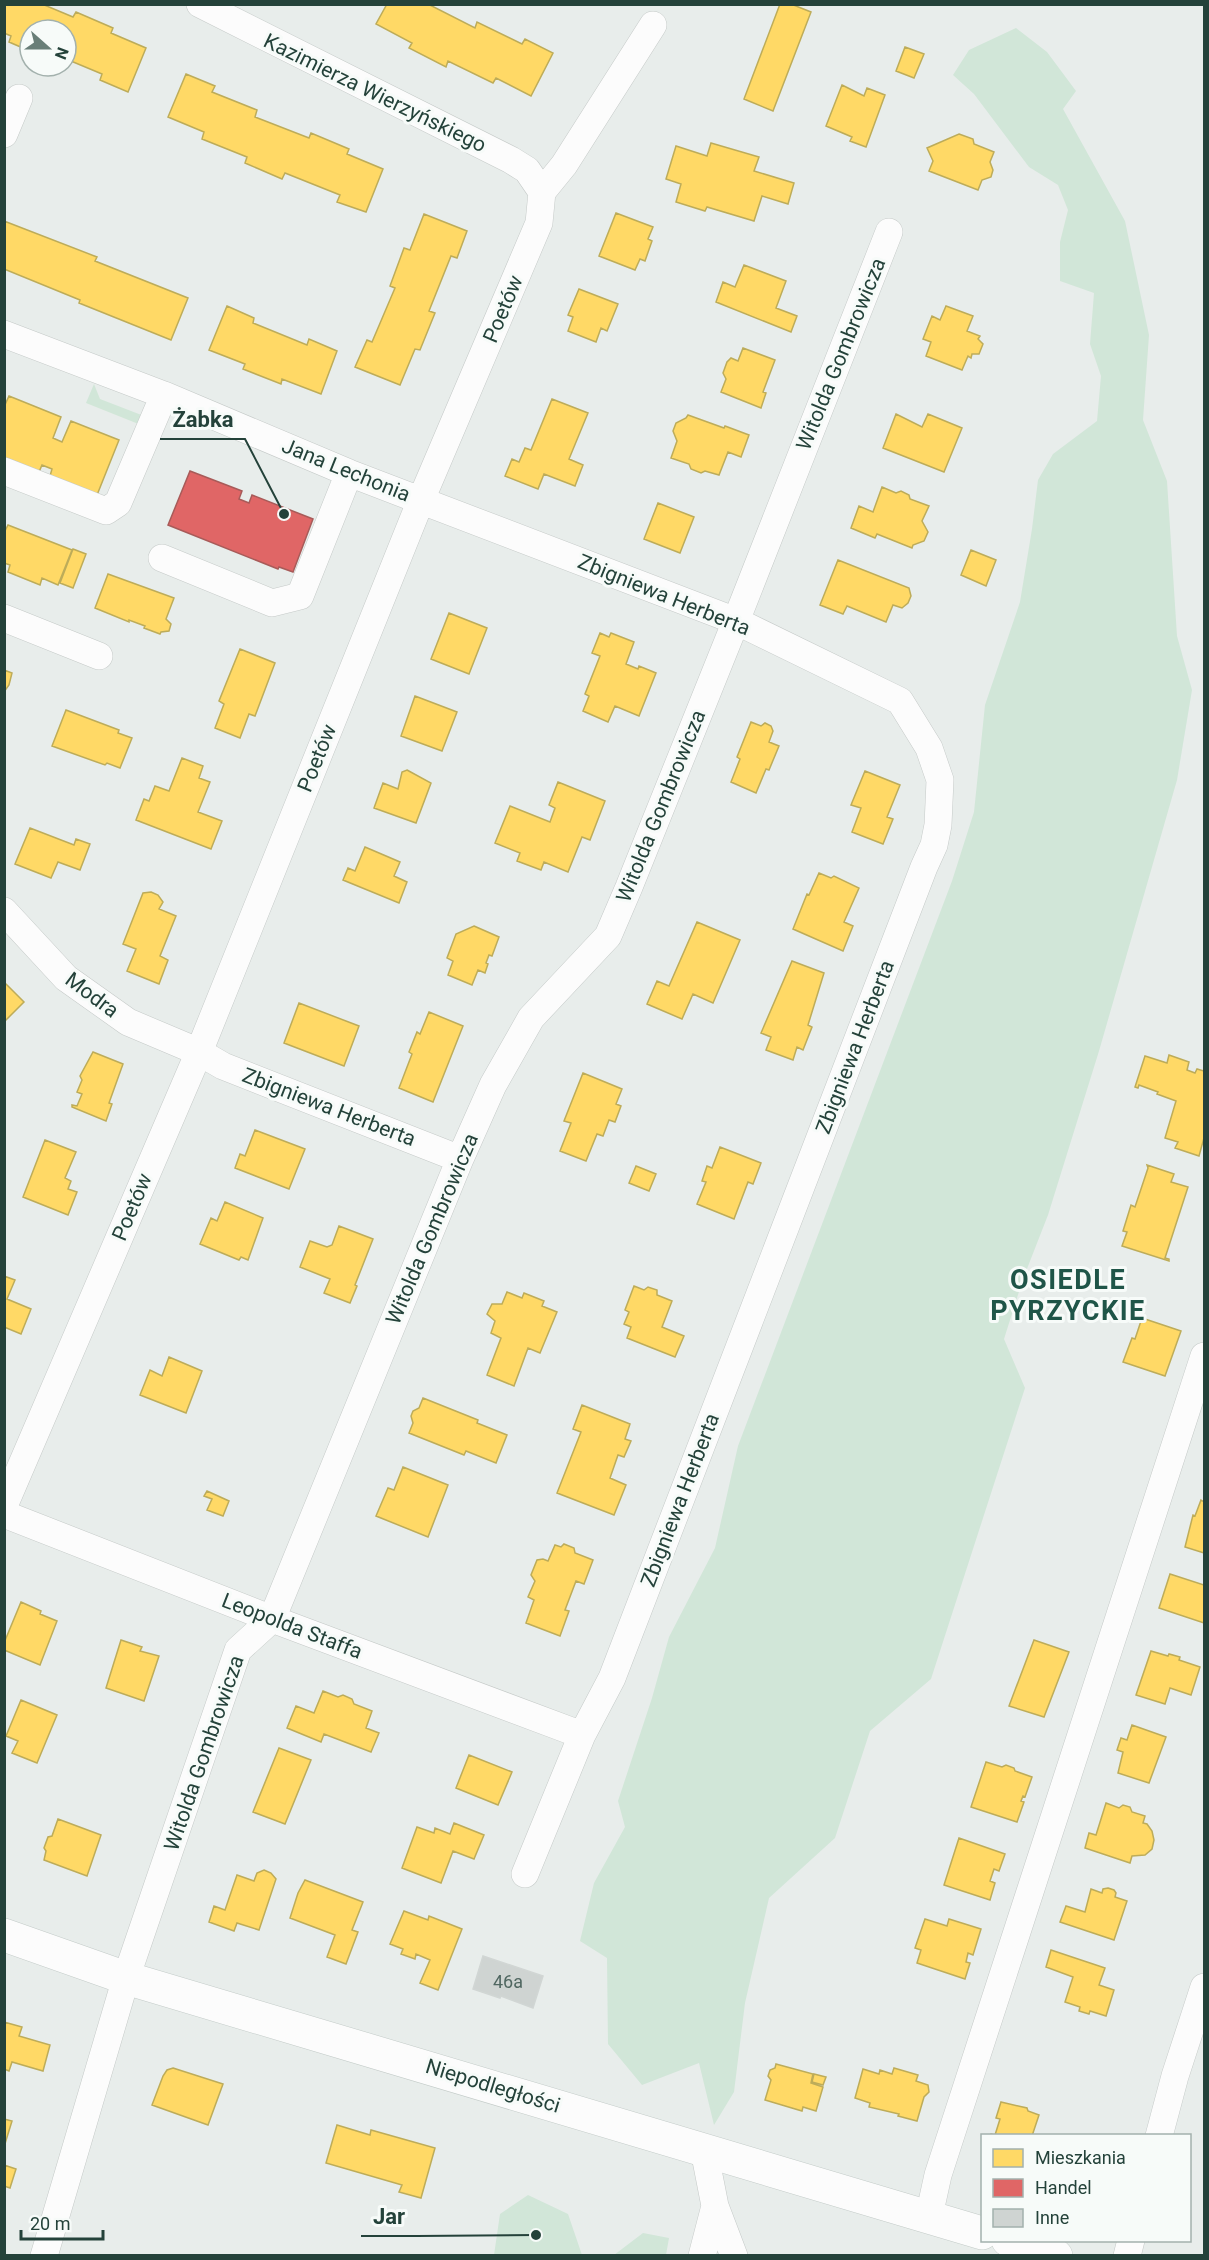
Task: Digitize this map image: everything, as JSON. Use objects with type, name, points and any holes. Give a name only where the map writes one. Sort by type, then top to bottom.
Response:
[{"type":"street","name":"Kazimierza Wierzyńskiego","points":[[200,4],[511,160],[527,170],[542,192]]},
{"type":"street","points":[[542,192],[564,165],[653,25]]},
{"type":"street","points":[[4,134],[19,98]]},
{"type":"street","name":"Poetów","points":[[4,1506],[198,1052],[421,500],[539,223],[542,192]]},
{"type":"street","name":"Witolda Gombrowicza","points":[[44,2256],[126,1978],[238,1650],[272,1619],[460,1159],[493,1085],[531,1018],[608,936],[736,621],[889,232]]},
{"type":"street","name":"Jana Lechonia","points":[[4,334],[164,395],[349,473],[421,500]]},
{"type":"street","points":[[4,471],[106,511],[118,503],[164,395]]},
{"type":"street","points":[[162,558],[272,603],[300,596],[349,473]]},
{"type":"street","name":"Zbigniewa Herberta","points":[[421,500],[736,621],[900,701],[929,748],[940,780],[938,825],[934,845],[612,1678],[582,1735],[525,1874]]},
{"type":"street","points":[[4,618],[99,656]]},
{"type":"street","name":"Modra","points":[[4,911],[66,978],[128,1022],[198,1052]]},
{"type":"street","name":"Zbigniewa Herberta","points":[[198,1052],[223,1066],[460,1159]]},
{"type":"street","points":[[929,2216],[938,2175],[1204,1356]]},
{"type":"street","name":"Leopolda Staffa","points":[[4,1514],[272,1619],[582,1735]]},
{"type":"street","name":"Niepodległości","points":[[4,1935],[126,1978],[981,2233]]},
{"type":"street","points":[[1160,2134],[1175,2076],[1204,1987]]},
{"type":"street","points":[[704,2150],[715,2206],[734,2256]]},
{"type":"street","points":[[702,2256],[715,2206]]},
{"type":"street","points":[[1011,2242],[1056,2256]]},
{"type":"green space","points":[[1016,28],[1047,52],[1076,91],[1063,109],[1125,221],[1149,335],[1143,420],[1167,481],[1177,636],[1192,690],[1177,780],[1099,1051],[1048,1215],[1023,1279],[1004,1339],[1025,1388],[931,1679],[870,1731],[835,1838],[769,1898],[745,2003],[734,2092],[714,2125],[699,2063],[642,2085],[608,2044],[607,1958],[580,1941],[594,1883],[625,1827],[618,1801],[652,1698],[669,1637],[715,1548],[738,1446],[952,881],[974,812],[985,705],[1020,602],[1038,480],[1053,454],[1097,421],[1101,376],[1090,344],[1094,293],[1060,281],[1060,242],[1068,210],[1058,185],[1029,167],[974,94],[953,75],[969,50]]},
{"type":"green space","points":[[94,384],[100,399],[144,416],[141,425],[86,403]]},
{"type":"green space","points":[[528,2195],[568,2214],[582,2255],[494,2255],[500,2214]]},
{"type":"green space","points":[[643,2233],[669,2238],[666,2255],[614,2255]]},
{"type":"building: Mieszkania","points":[[4,4],[42,4],[73,17],[76,12],[113,28],[111,33],[146,48],[128,92],[100,80],[102,74],[78,64],[78,18],[18,18],[18,46],[9,42],[11,36],[4,33]]},
{"type":"building: Mieszkania","points":[[387,4],[428,4],[475,28],[477,22],[522,44],[525,39],[553,53],[531,96],[496,78],[493,83],[448,61],[446,67],[409,48],[412,43],[376,24]]},
{"type":"building: Mieszkania","points":[[780,4],[791,4],[811,12],[773,111],[744,99]]},
{"type":"building: Mieszkania","points":[[905,47],[924,54],[914,78],[896,71]]},
{"type":"building: Mieszkania","points":[[186,74],[215,86],[212,92],[257,110],[255,117],[309,138],[311,133],[349,149],[347,154],[383,169],[366,212],[337,202],[340,195],[285,173],[282,179],[245,163],[247,157],[202,139],[204,132],[168,117]]},
{"type":"building: Mieszkania","points":[[842,85],[864,96],[867,88],[885,95],[866,147],[850,141],[852,137],[826,126]]},
{"type":"building: Mieszkania","points":[[959,134],[973,139],[974,144],[994,152],[990,162],[993,170],[991,177],[982,180],[978,190],[929,171],[933,161],[927,148]]},
{"type":"building: Mieszkania","points":[[711,143],[759,157],[754,171],[794,183],[788,204],[762,196],[754,221],[707,207],[705,211],[676,202],[681,184],[666,179],[676,146],[707,156]]},
{"type":"building: Mieszkania","points":[[616,213],[653,227],[648,239],[652,241],[645,261],[640,259],[635,270],[599,256]]},
{"type":"building: Mieszkania","points":[[424,214],[467,231],[457,258],[451,256],[429,311],[435,313],[420,350],[415,349],[400,385],[355,367],[367,340],[372,342],[395,288],[390,286],[404,248],[410,250]]},
{"type":"building: Mieszkania","points":[[4,221],[97,257],[95,261],[188,298],[171,340],[79,303],[80,300],[4,269]]},
{"type":"building: Mieszkania","points":[[744,265],[786,281],[776,308],[797,316],[791,332],[716,302],[723,282],[735,287]]},
{"type":"building: Mieszkania","points":[[579,289],[618,304],[607,331],[601,328],[596,342],[568,331],[573,317],[568,315]]},
{"type":"building: Mieszkania","points":[[227,306],[254,318],[253,323],[307,345],[309,339],[337,351],[321,394],[282,379],[281,384],[243,369],[245,364],[209,350]]},
{"type":"building: Mieszkania","points":[[946,306],[973,316],[967,331],[980,336],[978,339],[983,344],[979,354],[972,354],[971,358],[968,356],[962,370],[926,356],[931,342],[923,339],[932,316],[940,320]]},
{"type":"building: Mieszkania","points":[[743,348],[775,360],[763,392],[766,393],[761,408],[721,392],[726,379],[723,373],[727,362],[731,358],[738,361]]},
{"type":"building: Mieszkania","points":[[9,396],[61,417],[53,438],[62,442],[71,421],[119,440],[97,495],[50,476],[52,469],[42,465],[39,472],[4,458],[4,407]]},
{"type":"building: Mieszkania","points":[[552,399],[588,413],[569,459],[583,465],[575,486],[544,474],[538,489],[505,476],[512,459],[519,462],[525,448],[531,450]]},
{"type":"building: Mieszkania","points":[[896,414],[922,427],[928,414],[962,428],[944,472],[883,448]]},
{"type":"building: Mieszkania","points":[[688,415],[749,435],[741,457],[728,452],[719,475],[705,471],[701,473],[691,469],[689,464],[671,458],[677,441],[673,431],[676,423]]},
{"type":"building: Mieszkania","points":[[882,487],[896,493],[901,491],[909,495],[910,499],[929,506],[922,521],[928,532],[924,541],[913,545],[912,548],[877,534],[875,538],[851,528],[859,506],[873,512]]},
{"type":"building: Mieszkania","points":[[658,503],[694,517],[680,553],[644,539]]},
{"type":"building: Mieszkania","points":[[8,525],[72,550],[58,585],[42,578],[40,585],[8,572],[10,565],[4,563],[4,533]]},
{"type":"building: Mieszkania","points":[[73,549],[86,554],[73,588],[60,583]]},
{"type":"building: Mieszkania","points":[[971,550],[996,560],[986,586],[961,575]]},
{"type":"building: Mieszkania","points":[[838,560],[909,588],[911,596],[908,603],[902,608],[893,605],[886,622],[847,606],[843,614],[820,605]]},
{"type":"building: Mieszkania","points":[[108,574],[174,598],[166,619],[171,624],[169,631],[160,634],[144,628],[145,626],[95,608]]},
{"type":"building: Mieszkania","points":[[449,613],[487,628],[469,674],[431,659]]},
{"type":"building: Mieszkania","points":[[600,633],[609,637],[611,633],[634,642],[626,664],[638,669],[639,666],[656,673],[639,716],[615,706],[608,722],[583,711],[589,696],[585,694],[600,656],[592,653]]},
{"type":"building: Mieszkania","points":[[240,649],[275,663],[255,716],[249,714],[240,738],[215,728],[224,704],[219,701]]},
{"type":"building: Mieszkania","points":[[4,670],[12,673],[9,685],[4,692]]},
{"type":"building: Mieszkania","points":[[415,696],[457,712],[442,751],[401,736]]},
{"type":"building: Mieszkania","points":[[66,710],[119,730],[118,733],[132,738],[120,768],[52,746]]},
{"type":"building: Mieszkania","points":[[751,722],[761,726],[765,723],[771,726],[773,731],[769,742],[779,746],[756,793],[731,782],[740,759],[737,757]]},
{"type":"building: Mieszkania","points":[[182,758],[203,766],[199,778],[210,782],[198,812],[222,821],[211,849],[136,820],[144,799],[149,801],[155,786],[169,791]]},
{"type":"building: Mieszkania","points":[[407,770],[431,783],[416,823],[374,808],[383,783],[398,789],[402,772]]},
{"type":"building: Mieszkania","points":[[865,771],[900,785],[887,817],[893,819],[883,844],[852,832],[861,808],[851,805]]},
{"type":"building: Mieszkania","points":[[558,782],[605,801],[590,840],[582,837],[568,872],[544,862],[541,870],[517,861],[520,853],[495,843],[510,806],[550,822],[555,808],[549,805]]},
{"type":"building: Mieszkania","points":[[30,828],[74,845],[76,839],[90,844],[80,870],[58,862],[51,878],[15,864]]},
{"type":"building: Mieszkania","points":[[365,847],[400,862],[394,876],[407,882],[399,903],[343,880],[348,868],[355,871]]},
{"type":"building: Mieszkania","points":[[819,873],[831,878],[834,876],[859,888],[844,922],[853,926],[843,951],[793,929],[807,894],[809,895]]},
{"type":"building: Mieszkania","points":[[151,892],[158,895],[163,902],[159,909],[176,916],[160,956],[168,960],[159,984],[127,971],[136,949],[123,944],[143,893]]},
{"type":"building: Mieszkania","points":[[697,922],[740,940],[713,1003],[693,994],[682,1019],[647,1004],[657,981],[669,986]]},
{"type":"building: Mieszkania","points":[[474,926],[499,937],[492,956],[489,955],[485,973],[478,970],[472,985],[448,975],[453,961],[447,958],[456,934]]},
{"type":"building: Mieszkania","points":[[792,961],[824,973],[808,1025],[812,1027],[803,1050],[797,1047],[793,1060],[766,1050],[771,1037],[761,1033]]},
{"type":"building: Mieszkania","points":[[4,982],[24,1002],[4,1022]]},
{"type":"building: Mieszkania","points":[[299,1003],[359,1026],[344,1066],[284,1043]]},
{"type":"building: Mieszkania","points":[[429,1012],[463,1026],[433,1102],[399,1088],[412,1054],[409,1052]]},
{"type":"building: Mieszkania","points":[[93,1052],[123,1064],[109,1103],[112,1104],[106,1121],[72,1107],[72,1105],[77,1106],[82,1094],[77,1092],[82,1080],[80,1076]]},
{"type":"building: Mieszkania","points":[[1169,1055],[1189,1062],[1187,1070],[1195,1073],[1197,1069],[1204,1071],[1204,1138],[1199,1156],[1175,1148],[1178,1142],[1165,1138],[1176,1101],[1139,1085],[1138,1088],[1135,1087],[1145,1056],[1167,1063]]},
{"type":"building: Mieszkania","points":[[583,1073],[622,1089],[616,1104],[621,1106],[615,1122],[609,1120],[603,1136],[597,1134],[586,1161],[560,1151],[571,1123],[564,1121]]},
{"type":"building: Mieszkania","points":[[255,1130],[305,1149],[289,1189],[235,1168],[240,1154],[245,1156]]},
{"type":"building: Mieszkania","points":[[45,1140],[76,1152],[65,1178],[71,1181],[68,1189],[77,1192],[68,1215],[23,1197]]},
{"type":"building: Mieszkania","points":[[720,1147],[761,1163],[753,1184],[748,1182],[734,1219],[697,1204],[706,1182],[702,1181],[707,1166],[712,1168]]},
{"type":"building: Mieszkania","points":[[1147,1165],[1174,1174],[1171,1182],[1188,1187],[1165,1258],[1169,1261],[1122,1246],[1127,1232],[1123,1231],[1131,1205],[1135,1207]]},
{"type":"building: Mieszkania","points":[[636,1166],[656,1174],[649,1191],[629,1183]]},
{"type":"building: Mieszkania","points":[[225,1202],[263,1218],[248,1260],[241,1257],[239,1260],[200,1244],[211,1218],[217,1221]]},
{"type":"building: Mieszkania","points":[[339,1226],[373,1239],[350,1303],[324,1293],[330,1279],[300,1267],[310,1241],[327,1247],[332,1245]]},
{"type":"building: Mieszkania","points":[[4,1276],[15,1280],[7,1299],[31,1309],[21,1334],[4,1327]]},
{"type":"building: Mieszkania","points":[[634,1286],[644,1290],[648,1287],[657,1290],[657,1295],[672,1301],[662,1327],[684,1336],[675,1357],[627,1338],[631,1327],[624,1324],[629,1312],[625,1310]]},
{"type":"building: Mieszkania","points":[[507,1292],[522,1298],[524,1293],[544,1301],[542,1306],[557,1312],[540,1353],[528,1348],[514,1386],[487,1375],[501,1338],[491,1333],[495,1321],[487,1314],[492,1304],[502,1304]]},
{"type":"building: Mieszkania","points":[[1142,1318],[1181,1331],[1165,1376],[1123,1362],[1132,1338],[1135,1339]]},
{"type":"building: Mieszkania","points":[[169,1357],[202,1371],[186,1413],[140,1395],[150,1370],[162,1376]]},
{"type":"building: Mieszkania","points":[[423,1398],[478,1420],[477,1423],[507,1435],[496,1463],[466,1451],[464,1455],[409,1433],[413,1423],[411,1416],[413,1411],[419,1408]]},
{"type":"building: Mieszkania","points":[[582,1405],[630,1424],[625,1439],[631,1441],[624,1457],[618,1455],[610,1478],[626,1485],[614,1515],[557,1493],[581,1432],[573,1429]]},
{"type":"building: Mieszkania","points":[[403,1467],[448,1485],[428,1537],[376,1516],[388,1488],[394,1490]]},
{"type":"building: Mieszkania","points":[[207,1491],[229,1501],[223,1516],[207,1510],[212,1499],[204,1496]]},
{"type":"building: Mieszkania","points":[[1201,1500],[1204,1502],[1204,1553],[1185,1547],[1193,1515],[1195,1516]]},
{"type":"building: Mieszkania","points":[[564,1544],[574,1548],[575,1553],[593,1560],[584,1584],[576,1581],[565,1610],[569,1611],[560,1636],[526,1623],[534,1600],[528,1597],[535,1581],[531,1575],[537,1560],[548,1561],[555,1545],[561,1547]]},
{"type":"building: Mieszkania","points":[[1170,1574],[1204,1585],[1204,1623],[1159,1608]]},
{"type":"building: Mieszkania","points":[[21,1602],[57,1621],[40,1665],[4,1650],[4,1643]]},
{"type":"building: Mieszkania","points":[[121,1640],[142,1647],[140,1651],[159,1656],[144,1701],[106,1688]]},
{"type":"building: Mieszkania","points":[[1034,1640],[1069,1652],[1044,1717],[1009,1706]]},
{"type":"building: Mieszkania","points":[[1151,1651],[1180,1657],[1179,1660],[1200,1667],[1191,1695],[1170,1688],[1165,1704],[1136,1695]]},
{"type":"building: Mieszkania","points":[[323,1691],[338,1697],[343,1695],[352,1699],[354,1704],[372,1711],[366,1728],[379,1733],[371,1752],[324,1734],[321,1742],[287,1728],[296,1706],[314,1713]]},
{"type":"building: Mieszkania","points":[[21,1700],[57,1715],[37,1763],[12,1753],[18,1741],[6,1736]]},
{"type":"building: Mieszkania","points":[[1132,1725],[1166,1737],[1149,1783],[1118,1773],[1123,1752],[1117,1750],[1121,1738],[1127,1740]]},
{"type":"building: Mieszkania","points":[[279,1748],[311,1760],[285,1824],[253,1812]]},
{"type":"building: Mieszkania","points":[[469,1755],[512,1772],[498,1805],[456,1788]]},
{"type":"building: Mieszkania","points":[[986,1762],[1002,1767],[1006,1765],[1032,1777],[1025,1797],[1023,1796],[1021,1801],[1024,1802],[1017,1822],[971,1807]]},
{"type":"building: Mieszkania","points":[[1106,1803],[1119,1808],[1123,1805],[1130,1807],[1132,1812],[1145,1816],[1143,1823],[1147,1824],[1152,1831],[1154,1840],[1152,1849],[1145,1855],[1132,1856],[1130,1863],[1085,1848],[1089,1833],[1096,1835]]},
{"type":"building: Mieszkania","points":[[58,1819],[101,1835],[87,1876],[44,1860],[46,1851],[44,1848],[48,1837],[52,1836]]},
{"type":"building: Mieszkania","points":[[454,1823],[484,1835],[474,1859],[453,1851],[441,1883],[402,1868],[417,1827],[434,1833],[435,1828],[450,1834]]},
{"type":"building: Mieszkania","points":[[959,1838],[1005,1854],[999,1871],[994,1869],[990,1881],[995,1883],[990,1900],[944,1885]]},
{"type":"building: Mieszkania","points":[[264,1870],[276,1879],[259,1930],[237,1923],[234,1931],[209,1922],[214,1906],[225,1910],[237,1875],[254,1881],[257,1873]]},
{"type":"building: Mieszkania","points":[[305,1880],[363,1902],[352,1930],[358,1932],[346,1964],[327,1957],[335,1935],[290,1918]]},
{"type":"building: Mieszkania","points":[[1091,1889],[1102,1893],[1103,1889],[1114,1890],[1115,1897],[1127,1901],[1114,1940],[1060,1922],[1066,1906],[1085,1912]]},
{"type":"building: Mieszkania","points":[[404,1911],[428,1920],[429,1916],[462,1929],[438,1990],[420,1983],[430,1960],[416,1954],[415,1959],[401,1954],[403,1949],[390,1944]]},
{"type":"building: Mieszkania","points":[[925,1919],[947,1926],[949,1919],[981,1929],[973,1955],[968,1953],[966,1962],[970,1963],[965,1979],[917,1963],[921,1950],[915,1948]]},
{"type":"building: Mieszkania","points":[[1051,1950],[1105,1968],[1099,1985],[1114,1990],[1106,2016],[1090,2011],[1089,2014],[1079,2011],[1080,2007],[1065,2002],[1073,1977],[1046,1967]]},
{"type":"building: Mieszkania","points":[[4,2022],[22,2027],[19,2036],[50,2045],[43,2071],[12,2062],[9,2071],[4,2069]]},
{"type":"building: Mieszkania","points":[[776,2064],[813,2074],[811,2083],[823,2087],[816,2111],[803,2107],[802,2111],[765,2100],[771,2080],[768,2076]]},
{"type":"building: Mieszkania","points":[[173,2068],[223,2084],[208,2125],[152,2105],[163,2076],[167,2070]]},
{"type":"building: Mieszkania","points":[[894,2068],[918,2075],[916,2081],[928,2085],[929,2092],[924,2097],[917,2121],[869,2107],[870,2103],[855,2098],[863,2069],[879,2074],[880,2070],[892,2074]]},
{"type":"building: Mieszkania","points":[[814,2074],[826,2077],[823,2085],[812,2082]]},
{"type":"building: Mieszkania","points":[[1001,2102],[1027,2108],[1028,2111],[1039,2115],[1033,2134],[995,2134],[1000,2119],[996,2118]]},
{"type":"building: Mieszkania","points":[[4,2119],[12,2121],[4,2147]]},
{"type":"building: Mieszkania","points":[[337,2125],[370,2135],[371,2130],[435,2148],[421,2198],[399,2192],[402,2185],[326,2163]]},
{"type":"building: Mieszkania","points":[[4,2165],[16,2169],[10,2188],[4,2186]]},
{"type":"building: Handel","points":[[190,471],[242,491],[239,499],[249,503],[252,495],[313,519],[293,572],[279,567],[278,569],[168,525]]},
{"type":"building: Inne","points":[[483,1956],[543,1976],[533,2008],[473,1989]]},
{"type":"place","name":"Żabka","points":[[284,514]]},
{"type":"place","name":"Jar","points":[[536,2235]]},
{"type":"district","name":"OSIEDLE PYRZYCKIE","points":[[1068,1296]]}]
